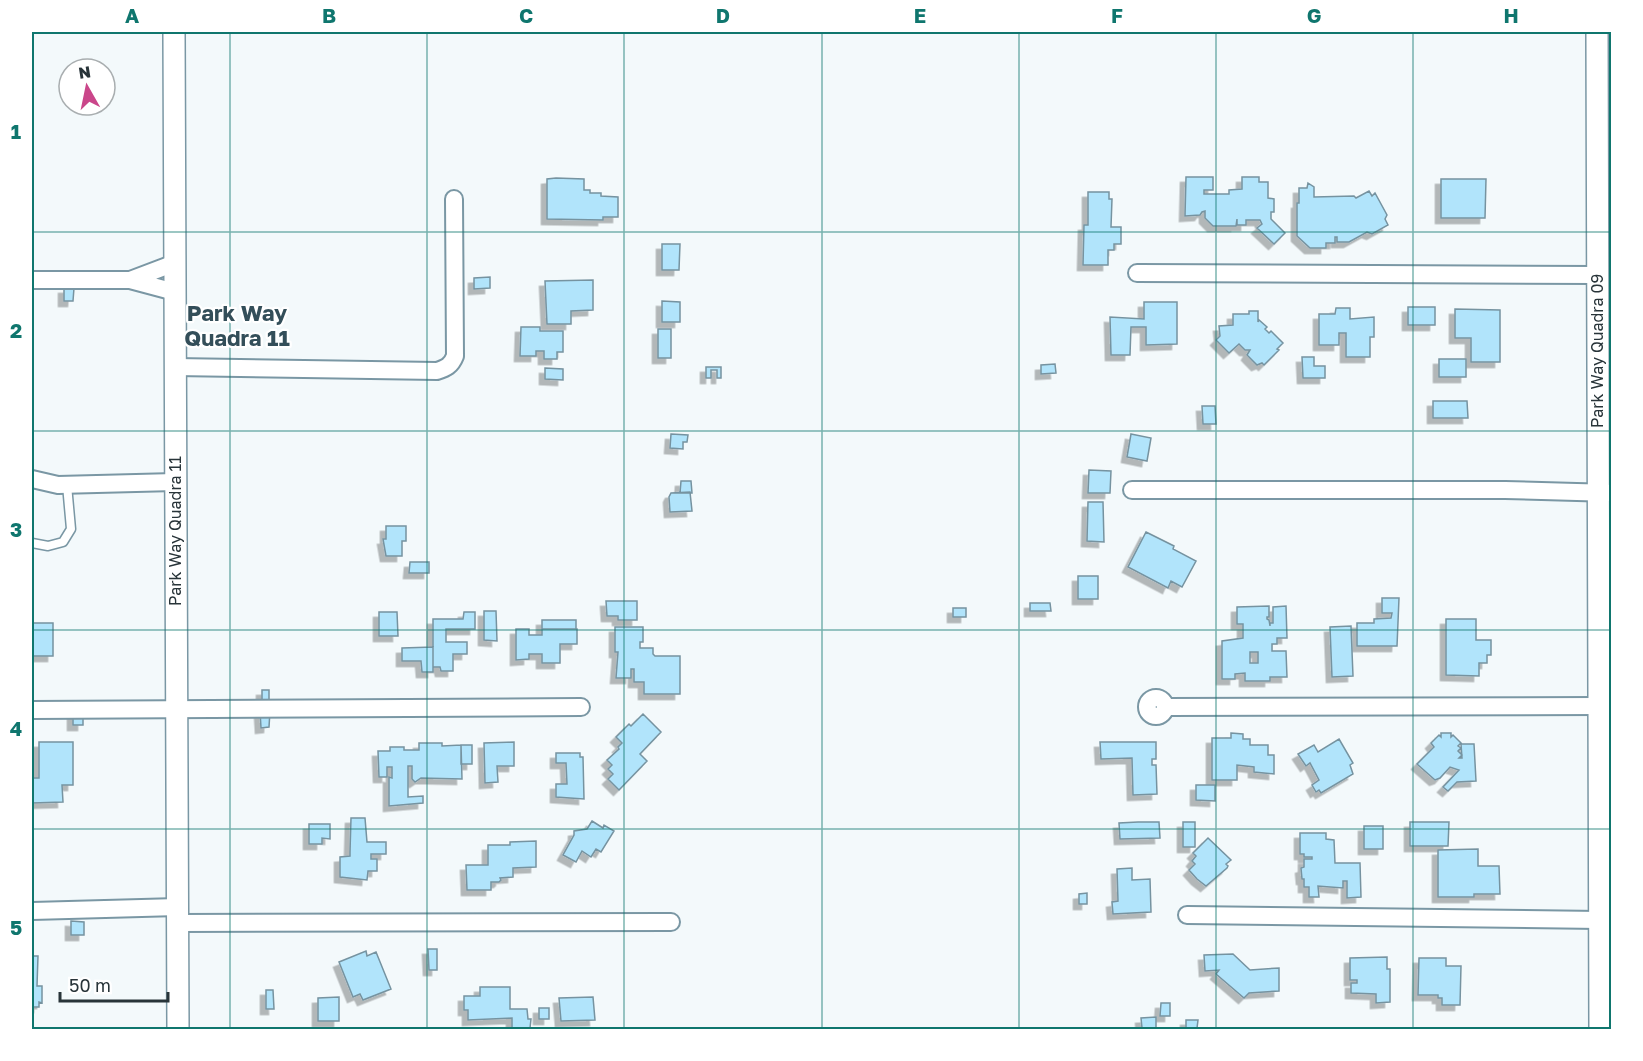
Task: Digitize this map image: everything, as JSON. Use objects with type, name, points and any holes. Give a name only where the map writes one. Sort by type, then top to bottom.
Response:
[{"type":"street","name":"Park Way Quadra 11","points":[[174,32],[178,1029]]},
{"type":"street","name":"Park Way Quadra 09","points":[[1597,32],[1604,493],[1604,708],[1599,1029]]},
{"type":"street","points":[[175,367],[446,369],[455,356],[454,199]]},
{"type":"street","points":[[130,280],[175,263]]},
{"type":"street","points":[[1137,273],[1602,275]]},
{"type":"street","points":[[32,280],[130,280],[175,292]]},
{"type":"street","points":[[32,478],[49,484],[67,485],[175,482]]},
{"type":"street","points":[[1132,490],[1493,490],[1604,493]]},
{"type":"street","points":[[32,710],[581,707]]},
{"type":"street","points":[[1166,707],[1604,708]]},
{"type":"street","points":[[32,911],[671,922]]},
{"type":"street","points":[[1187,915],[1600,920]]},
{"type":"lane","points":[[32,543],[48,546],[63,542],[71,529],[67,485]]},
{"type":"building","points":[[1186,177],[1213,177],[1213,190],[1204,190],[1204,194],[1229,194],[1229,190],[1242,189],[1242,177],[1259,177],[1259,182],[1268,182],[1268,198],[1274,199],[1274,212],[1271,212],[1271,219],[1285,233],[1274,244],[1257,228],[1262,224],[1260,220],[1246,220],[1246,225],[1237,225],[1237,219],[1236,226],[1213,226],[1205,218],[1205,211],[1200,215],[1185,216]]},
{"type":"building","points":[[547,179],[584,179],[584,190],[590,190],[590,193],[601,193],[601,196],[618,197],[618,217],[603,217],[603,220],[547,219]]},
{"type":"building","points":[[1441,179],[1486,179],[1485,218],[1441,218]]},
{"type":"building","points":[[1308,183],[1314,187],[1314,197],[1354,196],[1356,198],[1369,191],[1372,196],[1375,193],[1387,215],[1385,219],[1388,225],[1372,234],[1367,232],[1349,242],[1337,242],[1337,237],[1335,237],[1335,243],[1326,243],[1326,248],[1310,248],[1297,236],[1299,188],[1307,188]]},
{"type":"building","points":[[1088,192],[1109,192],[1109,199],[1112,199],[1111,227],[1121,227],[1121,244],[1114,244],[1114,250],[1108,250],[1108,265],[1083,265],[1084,225],[1088,225]]},
{"type":"building","points":[[662,244],[680,244],[679,270],[662,270]]},
{"type":"building","points":[[490,277],[490,288],[474,289],[474,278]]},
{"type":"building","points":[[593,280],[593,310],[571,311],[571,324],[547,324],[545,281]]},
{"type":"building","points":[[64,288],[74,288],[73,301],[64,301]]},
{"type":"building","points":[[662,301],[680,302],[680,322],[662,322]]},
{"type":"building","points":[[1144,302],[1177,302],[1177,344],[1146,345],[1146,327],[1131,327],[1130,355],[1111,355],[1110,317],[1144,319]]},
{"type":"building","points":[[1408,307],[1435,307],[1435,325],[1408,325]]},
{"type":"building","points":[[1336,308],[1350,308],[1350,319],[1374,317],[1374,337],[1370,337],[1370,357],[1346,357],[1346,333],[1339,333],[1339,345],[1319,345],[1319,314],[1335,314]]},
{"type":"building","points":[[1455,309],[1500,310],[1500,362],[1471,362],[1471,338],[1455,338]]},
{"type":"building","points":[[1249,311],[1258,311],[1258,322],[1259,320],[1267,327],[1265,329],[1269,333],[1271,331],[1283,343],[1264,365],[1262,363],[1257,365],[1247,355],[1250,350],[1245,350],[1239,344],[1229,353],[1216,340],[1220,336],[1219,326],[1233,325],[1233,314],[1249,314]]},
{"type":"building","points":[[521,327],[540,327],[540,331],[563,331],[563,352],[557,352],[557,359],[544,359],[544,351],[536,351],[536,356],[520,356]]},
{"type":"building","points":[[658,329],[671,329],[671,358],[658,358]]},
{"type":"building","points":[[1302,357],[1314,357],[1314,366],[1325,366],[1325,378],[1303,378]]},
{"type":"building","points":[[1439,359],[1466,359],[1466,377],[1439,377]]},
{"type":"building","points":[[1055,364],[1056,373],[1041,374],[1041,365]]},
{"type":"building","points":[[706,367],[721,367],[721,378],[717,378],[717,370],[711,370],[711,378],[706,378]]},
{"type":"building","points":[[545,368],[563,369],[563,380],[545,379]]},
{"type":"building","points":[[1433,401],[1467,401],[1468,418],[1433,418]]},
{"type":"building","points":[[1202,406],[1215,406],[1216,424],[1203,424]]},
{"type":"building","points":[[671,434],[688,435],[687,442],[683,442],[683,449],[670,448]]},
{"type":"building","points":[[1131,434],[1151,438],[1147,461],[1127,457]]},
{"type":"building","points":[[1089,470],[1111,471],[1110,493],[1088,493]]},
{"type":"building","points":[[681,481],[691,481],[692,493],[680,493]]},
{"type":"building","points":[[690,492],[692,511],[670,512],[671,493]]},
{"type":"building","points":[[1088,502],[1103,502],[1104,542],[1087,541]]},
{"type":"building","points":[[386,526],[406,526],[406,541],[402,541],[402,556],[386,556],[383,539],[386,539]]},
{"type":"building","points":[[1146,532],[1174,546],[1173,549],[1196,561],[1182,587],[1171,581],[1168,588],[1128,567]]},
{"type":"building","points":[[410,562],[429,562],[429,573],[409,573]]},
{"type":"building","points":[[1078,576],[1098,576],[1098,599],[1078,599]]},
{"type":"building","points":[[1382,598],[1399,598],[1397,646],[1357,646],[1357,623],[1374,623],[1374,619],[1391,618],[1392,613],[1382,613]]},
{"type":"building","points":[[606,601],[637,601],[637,620],[618,620],[618,616],[607,616]]},
{"type":"building","points":[[1030,603],[1050,603],[1051,611],[1030,611]]},
{"type":"building","points":[[1269,606],[1267,619],[1270,626],[1270,623],[1273,623],[1273,607],[1286,606],[1287,638],[1277,638],[1277,644],[1272,644],[1272,651],[1286,651],[1287,677],[1270,677],[1270,681],[1245,681],[1245,673],[1235,674],[1235,679],[1222,679],[1222,641],[1243,638],[1243,624],[1237,624],[1237,607]],"holes":[[[1250,652],[1258,652],[1258,663],[1250,663]]]},
{"type":"building","points":[[953,608],[966,608],[966,617],[953,617]]},
{"type":"building","points":[[484,611],[496,611],[497,641],[484,640]]},
{"type":"building","points":[[379,612],[397,612],[398,636],[379,636]]},
{"type":"building","points":[[464,612],[475,612],[475,629],[446,629],[446,642],[467,642],[467,654],[453,654],[453,671],[441,671],[440,667],[433,667],[433,619],[463,619]]},
{"type":"building","points":[[1446,619],[1476,619],[1476,640],[1491,640],[1491,655],[1487,655],[1487,663],[1479,663],[1479,676],[1446,675]]},
{"type":"building","points":[[542,620],[576,620],[576,629],[542,629]]},
{"type":"building","points":[[32,623],[53,623],[53,656],[32,656]]},
{"type":"building","points":[[1351,626],[1353,676],[1332,677],[1330,627]]},
{"type":"building","points":[[615,627],[643,627],[643,642],[640,642],[640,648],[653,648],[655,656],[680,656],[680,694],[644,694],[644,682],[634,682],[634,669],[631,669],[631,678],[616,678],[618,652],[615,652]]},
{"type":"building","points":[[516,629],[529,629],[529,635],[542,635],[542,629],[577,629],[577,644],[560,644],[560,663],[542,663],[542,654],[529,654],[529,659],[516,660]]},
{"type":"building","points":[[433,647],[433,672],[422,672],[421,661],[402,661],[402,648]]},
{"type":"building","points":[[262,690],[269,690],[269,702],[262,703]]},
{"type":"building","points":[[260,711],[270,711],[269,727],[261,728]]},
{"type":"building","points":[[73,713],[83,713],[83,725],[73,725]]},
{"type":"building","points":[[643,714],[661,732],[640,754],[647,761],[619,790],[608,779],[613,774],[608,769],[612,765],[607,760],[622,743],[616,737]]},
{"type":"building","points":[[1231,733],[1243,734],[1243,739],[1250,739],[1250,745],[1268,745],[1268,755],[1274,755],[1274,774],[1254,772],[1254,767],[1237,765],[1237,780],[1212,780],[1212,738],[1231,738]]},
{"type":"building","points":[[1441,733],[1451,733],[1451,737],[1453,735],[1461,743],[1458,751],[1462,755],[1461,744],[1474,744],[1476,781],[1457,782],[1448,791],[1443,787],[1459,770],[1450,767],[1435,780],[1417,764],[1434,747],[1431,743],[1439,735],[1441,737]]},
{"type":"building","points":[[1339,739],[1353,763],[1350,765],[1353,774],[1321,793],[1319,790],[1316,792],[1312,785],[1319,780],[1310,763],[1306,766],[1298,754],[1314,745],[1318,752]]},
{"type":"building","points":[[39,742],[73,742],[73,785],[62,785],[63,802],[32,803],[32,778],[39,778]]},
{"type":"building","points":[[514,742],[514,766],[497,766],[498,782],[485,783],[484,743]]},
{"type":"building","points":[[1100,742],[1156,742],[1156,759],[1152,759],[1152,765],[1156,765],[1157,794],[1133,795],[1132,758],[1101,759]]},
{"type":"building","points":[[419,743],[442,743],[442,746],[461,745],[462,779],[421,778],[415,782],[412,779],[412,766],[408,766],[408,797],[423,796],[423,803],[389,806],[389,777],[392,778],[392,767],[387,767],[387,777],[379,777],[378,751],[390,751],[390,747],[419,750]]},
{"type":"building","points":[[461,745],[472,745],[472,764],[461,764]]},
{"type":"building","points":[[556,753],[580,753],[580,757],[583,757],[584,799],[556,797],[556,784],[567,784],[566,763],[556,763]]},
{"type":"building","points":[[1196,785],[1215,785],[1215,801],[1196,800]]},
{"type":"building","points":[[351,818],[365,818],[367,842],[386,842],[386,854],[371,854],[371,859],[377,859],[377,871],[368,871],[367,880],[340,877],[340,857],[350,856]]},
{"type":"building","points":[[592,821],[603,828],[604,825],[614,831],[601,852],[596,849],[591,857],[582,851],[576,862],[563,855],[574,831],[587,829]]},
{"type":"building","points":[[1159,822],[1160,838],[1120,839],[1119,823]]},
{"type":"building","points":[[1183,822],[1195,822],[1195,847],[1183,847]]},
{"type":"building","points":[[1410,822],[1449,822],[1448,846],[1410,846]]},
{"type":"building","points":[[309,824],[330,824],[330,839],[322,838],[322,844],[309,844]]},
{"type":"building","points":[[1364,826],[1383,826],[1383,849],[1364,849]]},
{"type":"building","points":[[1300,833],[1326,833],[1326,839],[1334,840],[1335,863],[1360,863],[1361,897],[1347,898],[1347,881],[1343,881],[1343,888],[1318,886],[1319,897],[1309,897],[1309,887],[1304,887],[1301,868],[1304,867],[1304,859],[1312,859],[1312,857],[1304,857],[1304,854],[1300,854]]},
{"type":"building","points":[[1208,838],[1231,860],[1226,864],[1227,868],[1206,886],[1189,870],[1195,864],[1192,861],[1196,856],[1193,853]]},
{"type":"building","points":[[536,841],[536,867],[513,868],[513,877],[500,878],[499,882],[491,882],[491,890],[467,890],[466,865],[488,865],[488,845],[510,845],[510,842]]},
{"type":"building","points":[[1478,849],[1478,866],[1499,866],[1500,894],[1438,897],[1438,850]]},
{"type":"building","points":[[1132,868],[1132,880],[1150,879],[1151,912],[1113,914],[1112,902],[1118,901],[1117,869]]},
{"type":"building","points":[[1087,893],[1087,904],[1079,904],[1079,894]]},
{"type":"building","points":[[71,921],[84,922],[84,935],[71,935]]},
{"type":"building","points":[[428,949],[437,949],[437,970],[429,970]]},
{"type":"building","points":[[366,951],[367,956],[376,952],[391,989],[363,1000],[360,994],[353,997],[339,962]]},
{"type":"building","points":[[1233,954],[1250,970],[1279,968],[1279,991],[1249,993],[1244,998],[1216,974],[1219,970],[1205,971],[1204,955]]},
{"type":"building","points":[[32,956],[38,956],[37,986],[42,986],[42,1003],[39,1002],[39,1007],[32,1007]]},
{"type":"building","points":[[1387,957],[1387,969],[1390,969],[1390,1002],[1376,1003],[1376,994],[1351,993],[1351,983],[1357,983],[1357,980],[1350,980],[1350,958]]},
{"type":"building","points":[[1419,958],[1446,958],[1446,966],[1461,966],[1460,1005],[1442,1005],[1442,998],[1438,998],[1438,995],[1418,995]]},
{"type":"building","points":[[480,987],[510,987],[510,1009],[527,1009],[528,1019],[531,1019],[530,1028],[512,1028],[512,1018],[468,1020],[468,1010],[464,1010],[464,996],[480,996]]},
{"type":"building","points":[[266,990],[273,990],[274,1009],[266,1009]]},
{"type":"building","points":[[339,997],[339,1021],[318,1021],[318,998]]},
{"type":"building","points":[[593,997],[595,1020],[561,1021],[559,998]]},
{"type":"building","points":[[1161,1003],[1170,1003],[1170,1016],[1160,1016]]},
{"type":"building","points":[[539,1008],[549,1008],[549,1019],[539,1019]]},
{"type":"building","points":[[1156,1017],[1156,1029],[1142,1028],[1141,1018]]},
{"type":"building","points":[[1186,1020],[1198,1020],[1197,1028],[1186,1028]]},
{"type":"district","name":"Park Way Quadra 11","points":[[237,324]]}]
